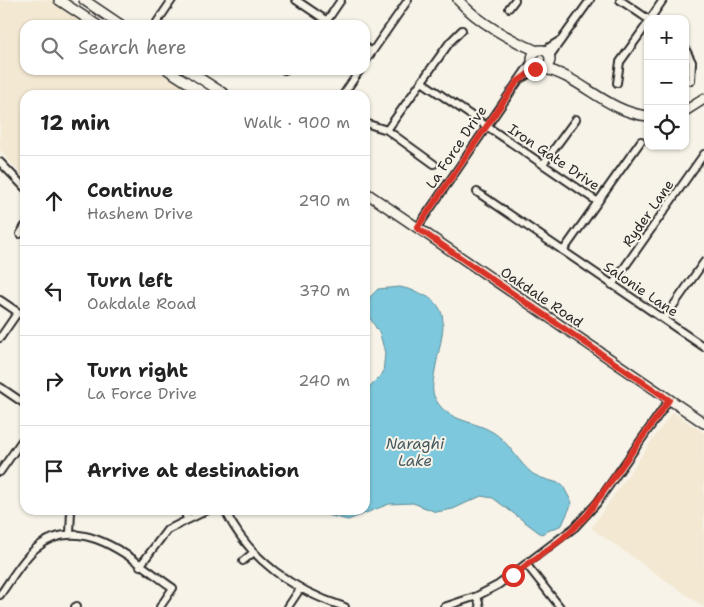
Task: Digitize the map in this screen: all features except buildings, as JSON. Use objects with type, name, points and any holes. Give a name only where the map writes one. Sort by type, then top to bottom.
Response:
[{"type":"main road","points":[[59,0],[89,20]]},
{"type":"main road","points":[[84,0],[114,20]]},
{"type":"main road","points":[[458,0],[469,11],[540,56],[565,76],[624,112],[644,115]]},
{"type":"main road","points":[[540,56],[541,68],[565,76]]},
{"type":"main road","name":"La Force Drive","points":[[540,56],[548,64],[541,68]]},
{"type":"main road","points":[[176,75],[199,90]]},
{"type":"main road","points":[[195,75],[218,90]]},
{"type":"main road","points":[[689,109],[704,100]]},
{"type":"main road","name":"Oakdale Road","points":[[370,195],[704,423]]},
{"type":"street","points":[[158,20],[172,0]]},
{"type":"street","points":[[296,0],[321,20]]},
{"type":"street","points":[[327,20],[341,0]]},
{"type":"street","points":[[370,55],[408,0]]},
{"type":"street","points":[[509,8],[514,0]]},
{"type":"street","name":"La Force Drive","points":[[417,228],[517,82],[540,56],[562,38],[590,0]]},
{"type":"street","points":[[620,0],[644,16]]},
{"type":"street","points":[[652,15],[663,0]]},
{"type":"street","points":[[616,83],[620,62],[644,29]]},
{"type":"street","points":[[387,130],[450,42],[462,30]]},
{"type":"street","points":[[689,56],[692,62],[691,81]]},
{"type":"street","name":"La Force Drive","points":[[517,82],[541,68]]},
{"type":"street","points":[[346,90],[356,75]]},
{"type":"street","name":"Iron Gate Drive","points":[[422,82],[598,202]]},
{"type":"street","points":[[543,164],[576,119]]},
{"type":"street","points":[[370,125],[387,130],[434,164]]},
{"type":"street","points":[[563,251],[641,141]]},
{"type":"street","name":"Ryder Lane","points":[[612,285],[704,154]]},
{"type":"street","points":[[0,162],[20,183]]},
{"type":"street","name":"Salonie Lane","points":[[477,192],[704,348]]},
{"type":"street","points":[[664,319],[704,262]]},
{"type":"street","points":[[0,300],[18,312],[0,338]]},
{"type":"street","points":[[0,387],[20,401]]},
{"type":"street","points":[[444,607],[477,596],[498,585],[562,539],[587,515],[669,400]]},
{"type":"street","points":[[0,472],[20,443]]},
{"type":"street","points":[[70,534],[71,515]]},
{"type":"street","points":[[186,515],[187,519]]},
{"type":"street","points":[[140,566],[167,530],[196,515]]},
{"type":"street","points":[[228,515],[236,532],[276,573],[300,589],[345,607]]},
{"type":"street","points":[[0,595],[24,560],[36,547],[53,538],[70,534],[98,539],[173,588],[160,607]]},
{"type":"street","points":[[243,561],[254,552]]},
{"type":"street","points":[[527,565],[560,607]]},
{"type":"street","points":[[288,607],[300,589]]},
{"type":"street","points":[[477,596],[480,607]]},
{"type":"shaded area","points":[[0,0],[53,0],[83,20],[20,20],[20,75],[167,75],[191,90],[20,90],[20,173],[0,150]]},
{"type":"shaded area","points":[[672,412],[704,433],[704,607],[591,528]]},
{"type":"water","name":"Naraghi Lake","points":[[400,287],[418,292],[431,299],[438,307],[442,316],[443,327],[433,393],[439,405],[446,412],[497,435],[533,474],[562,484],[572,503],[562,525],[541,534],[493,498],[481,496],[453,509],[436,512],[413,503],[389,504],[370,511],[370,386],[383,373],[385,353],[380,334],[370,318],[370,297],[378,289]]},
{"type":"water","name":"Naraghi Lake","points":[[327,515],[361,515],[348,520]]},
{"type":"route","points":[[513,575],[562,539],[587,515],[669,400],[417,228],[517,82],[535,69]]}]
